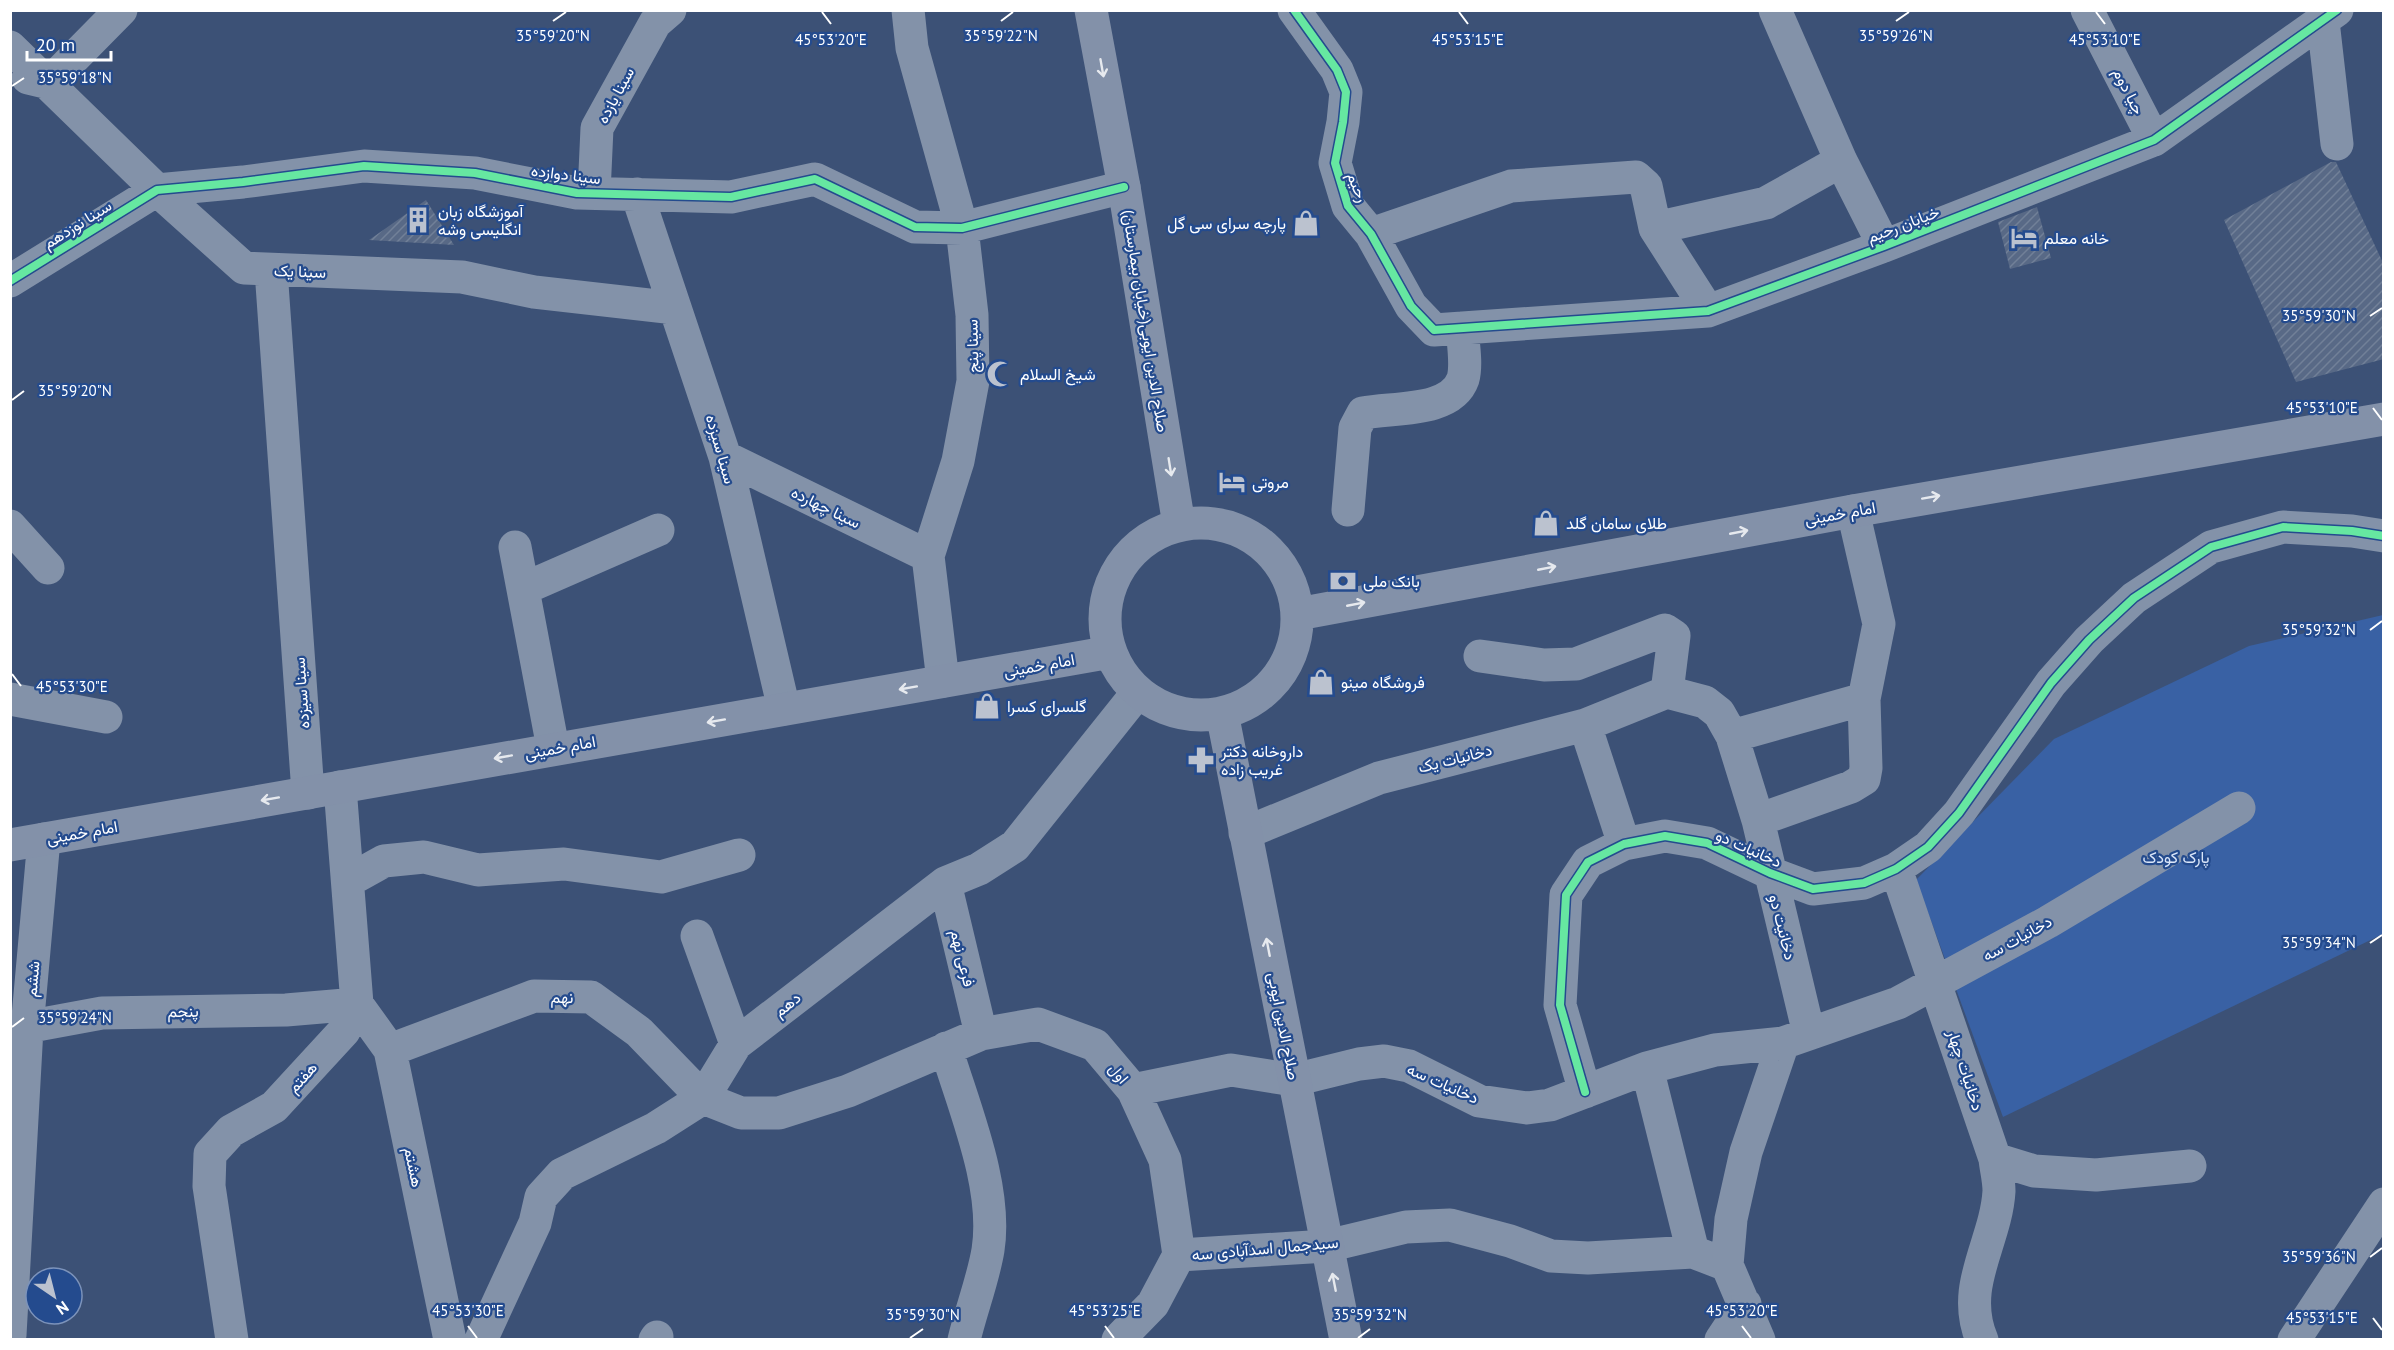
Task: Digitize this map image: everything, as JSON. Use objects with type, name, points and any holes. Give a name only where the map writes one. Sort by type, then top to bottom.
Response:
[{"type":"main road","name":"صلاح الدین ایوبی(خیابان بیمارستان)","points":[[1091,10],[1124,187],[1179,525]]},
{"type":"main road","name":"امام خمینی","points":[[1298,614],[1853,511],[2384,419]]},
{"type":"main road","points":[[1207,523],[1235,528],[1260,542],[1279,562],[1292,586],[1298,614],[1296,637],[1290,658],[1278,678],[1262,694],[1243,706],[1222,713],[1199,716],[1156,705],[1138,692],[1122,674],[1111,652],[1105,626],[1107,599],[1116,574],[1132,552],[1147,541],[1179,525],[1207,523]]},
{"type":"main road","name":"امام خمینی","points":[[10,845],[1111,652]]},
{"type":"main road","name":"صلاح الدین ایوبی","points":[[1222,713],[1346,1340]]},
{"type":"street","points":[[10,73],[49,83],[121,10]]},
{"type":"street","name":"سینا یازده","points":[[594,193],[597,128],[655,23],[670,10]]},
{"type":"street","name":"سینا پنج","points":[[908,10],[912,48],[962,228],[972,315],[973,381],[958,461],[928,556],[943,681]]},
{"type":"street","name":"رحیم","points":[[1294,10],[1337,70],[1346,92],[1335,163],[1348,206],[1371,234],[1411,306],[1448,329]]},
{"type":"street","points":[[1775,10],[1841,161],[1884,246]]},
{"type":"street","name":"چیا دوم","points":[[2087,10],[2154,140]]},
{"type":"street","points":[[2330,16],[2337,144]]},
{"type":"street","name":"خیابان رحیم","points":[[1448,329],[1708,311],[1884,246],[2154,140],[2330,16]]},
{"type":"street","name":"سینا یک","points":[[10,47],[157,190],[244,268],[462,277],[534,292],[675,308]]},
{"type":"street","points":[[1655,228],[1766,203],[1841,161]]},
{"type":"street","name":"سینا دوازده","points":[[157,190],[243,182],[364,166],[475,173],[577,193],[731,197],[814,179],[915,227],[962,228],[1124,187]]},
{"type":"street","points":[[1371,234],[1511,186],[1636,177],[1646,186],[1655,228],[1708,311]]},
{"type":"street","name":"سینا نوزدهم","points":[[10,282],[157,190]]},
{"type":"street","name":"سینا سیزده","points":[[637,194],[725,457],[784,709]]},
{"type":"street","name":"سینا سیزده","points":[[271,270],[308,793]]},
{"type":"street","points":[[1348,510],[1355,428],[1363,413],[1439,403],[1454,394],[1464,378],[1448,329]]},
{"type":"street","name":"سینا چهارده","points":[[725,457],[928,556]]},
{"type":"street","points":[[1758,820],[1851,787],[1864,779],[1866,768],[1864,699],[1879,624],[1853,511]]},
{"type":"street","points":[[10,526],[48,568]]},
{"type":"street","name":"دخانیات دو","points":[[1585,1092],[1560,1005],[1566,895],[1588,862],[1624,844],[1665,836],[1707,843],[1770,873],[1813,888],[1864,883],[1896,869],[1928,847],[1959,813],[2051,683],[2090,640],[2134,598],[2211,547],[2283,527],[2352,531],[2384,536]]},
{"type":"street","points":[[523,589],[658,530]]},
{"type":"street","points":[[515,547],[553,748]]},
{"type":"street","points":[[1480,656],[1544,666],[1576,664],[1665,630],[1674,636],[1667,692]]},
{"type":"street","name":"دهم","points":[[481,1340],[535,1223],[541,1197],[562,1174],[656,1128],[703,1098],[736,1044],[945,883],[979,869],[1015,846],[1138,692]]},
{"type":"street","name":"دخانیات یک","points":[[1245,833],[1379,778],[1585,725],[1667,692]]},
{"type":"street","name":"دخانیت دو","points":[[1667,692],[1705,702],[1719,712],[1732,736],[1758,820],[1770,873],[1796,1039]]},
{"type":"street","points":[[10,699],[105,717]]},
{"type":"street","points":[[1732,736],[1864,699]]},
{"type":"street","points":[[1585,725],[1624,844]]},
{"type":"street","name":"هفتم","points":[[232,1340],[209,1186],[210,1154],[231,1131],[274,1107],[344,1031],[357,1004],[340,787]]},
{"type":"street","name":"دخانیات سه","points":[[1133,1090],[1231,1070],[1294,1080],[1359,1064],[1384,1061],[1409,1066],[1458,1092],[1495,1104],[1539,1106],[1585,1092],[1647,1068],[1715,1050],[1796,1039],[1898,1003],[2048,922],[2239,808]]},
{"type":"street","name":"ششم","points":[[10,1335],[19,1029],[44,839]]},
{"type":"street","points":[[348,881],[384,861],[424,857],[478,870],[564,864],[660,877],[739,855]]},
{"type":"street","name":"دخانیات چهار","points":[[1896,869],[1937,983],[1995,1158],[1999,1190],[1993,1225],[1976,1275],[1976,1325],[1982,1340]]},
{"type":"street","name":"فرعی نهم","points":[[945,883],[981,1034]]},
{"type":"street","points":[[697,936],[736,1044]]},
{"type":"street","name":"نهم","points":[[390,1050],[534,996],[591,997],[639,1032],[703,1098]]},
{"type":"street","name":"پنجم","points":[[19,1029],[102,1013],[286,1010],[357,1004]]},
{"type":"street","name":"هشتم","points":[[357,1004],[390,1050],[450,1340]]},
{"type":"street","name":"اول","points":[[703,1098],[741,1113],[779,1113],[848,1091],[981,1034],[1038,1024],[1095,1045],[1133,1090],[1165,1160],[1179,1255]]},
{"type":"street","points":[[1759,1340],[1746,1304],[1727,1265],[1731,1219],[1746,1152],[1796,1039]]},
{"type":"street","points":[[946,1048],[985,1185],[988,1211],[988,1250],[964,1340]]},
{"type":"street","points":[[1647,1068],[1693,1252]]},
{"type":"street","points":[[1995,1158],[2034,1171],[2096,1175],[2190,1166]]},
{"type":"street","points":[[2294,1340],[2384,1204]]},
{"type":"street","name":"سیدجمال اسدآبادی سه","points":[[1179,1255],[1327,1246],[1406,1227],[1450,1225],[1510,1241],[1551,1256],[1588,1258],[1693,1252],[1727,1265]]},
{"type":"street","points":[[1118,1340],[1153,1304],[1179,1255]]},
{"type":"street","points":[[1722,1340],[1746,1304]]},
{"type":"green space","name":"پارک کودک","points":[[2383,615],[2383,934],[2003,1117],[1916,880],[2054,739],[2249,646]]},
{"type":"building","points":[[2331,162],[2336,162],[2384,265],[2384,359],[2296,382],[2224,220]]},
{"type":"building","name":"آموزشگاه زبان انگلیسی وشه","points":[[426,200],[454,245],[369,240]]},
{"type":"building","name":"خانه معلم","points":[[2037,207],[2051,258],[2010,269],[1998,222]]},
{"type":"cycle path","points":[[1294,10],[1337,70],[1346,92],[1335,163],[1348,206],[1371,234],[1411,306],[1434,330],[1708,311],[1884,246],[2154,140],[2337,10]]},
{"type":"cycle path","points":[[10,281],[157,190],[243,182],[364,166],[475,173],[577,193],[731,197],[815,179],[915,227],[962,228],[1124,187]]},
{"type":"cycle path","points":[[1585,1092],[1560,1005],[1566,895],[1588,862],[1624,844],[1665,836],[1707,843],[1770,873],[1813,889],[1864,883],[1896,869],[1928,847],[1959,813],[2051,683],[2089,640],[2134,598],[2211,547],[2283,527],[2352,531],[2384,536]]},
{"type":"place","name":"آموزشگاه زبان انگلیسی وشه","points":[[418,220]]},
{"type":"place","name":"پارچه سرای سی گل","points":[[1306,223]]},
{"type":"place","name":"خانه معلم","points":[[2024,238]]},
{"type":"place","name":"شیخ السلام","points":[[1000,374]]},
{"type":"place","name":"مروتی","points":[[1232,482]]},
{"type":"place","name":"طلای سامان گلد","points":[[1546,523]]},
{"type":"place","name":"بانک ملی","points":[[1343,581]]},
{"type":"place","name":"فروشگاه مینو","points":[[1321,682]]},
{"type":"place","name":"گلسرای کسرا","points":[[987,706]]},
{"type":"place","name":"داروخانه دکتر غریب زاده","points":[[1201,760]]}]
